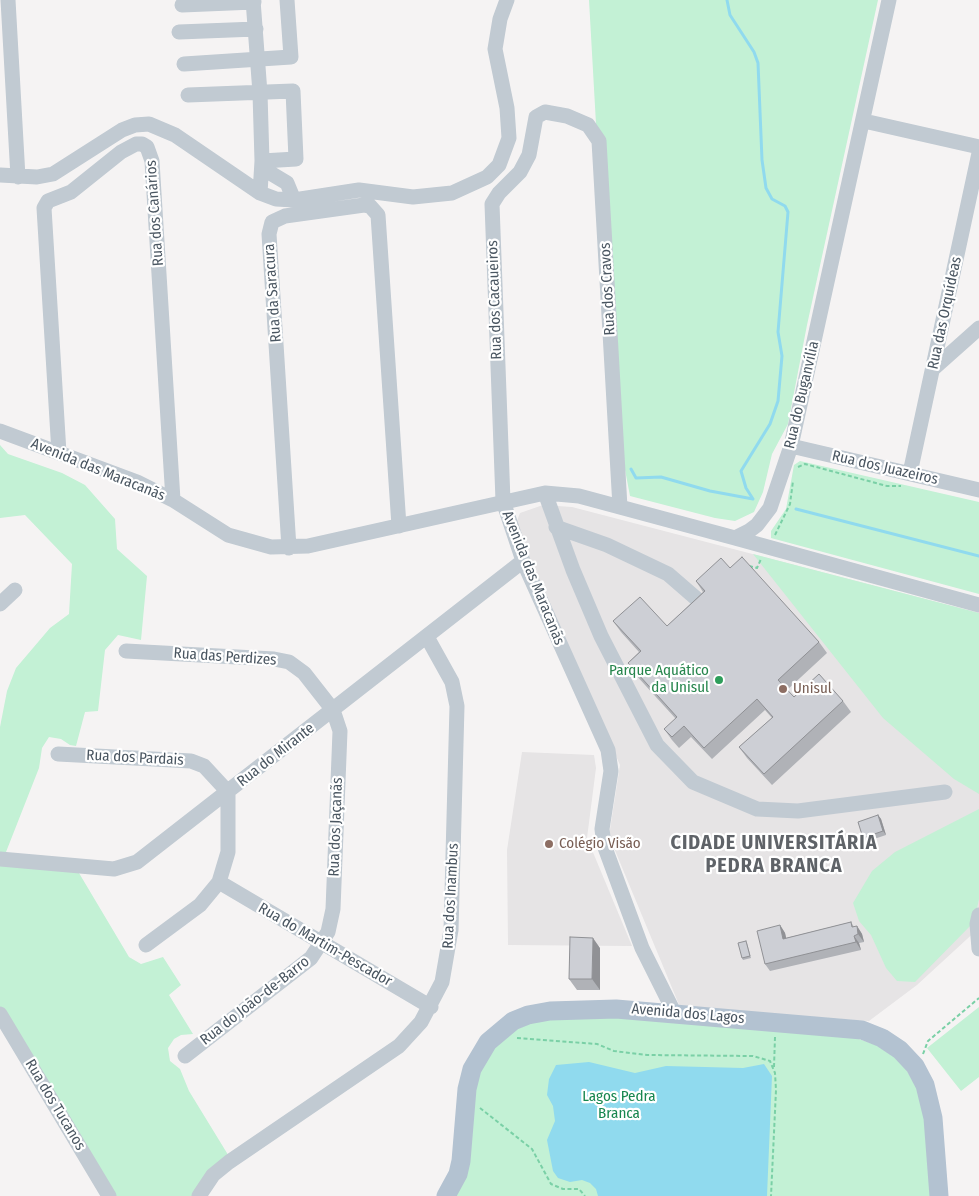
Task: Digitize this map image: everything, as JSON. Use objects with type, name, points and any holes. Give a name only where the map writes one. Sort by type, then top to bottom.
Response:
[{"type":"main road","name":"Avenida dos Lagos","points":[[446,1196],[455,1180],[461,1161],[467,1089],[472,1069],[479,1054],[498,1032],[513,1020],[528,1015],[550,1011],[616,1008],[862,1030],[882,1038],[900,1050],[919,1073],[925,1085],[933,1118],[939,1196]]},
{"type":"street","points":[[8,0],[18,177]]},
{"type":"street","points":[[184,64],[291,57],[287,0]]},
{"type":"street","points":[[0,174],[18,177],[38,177],[53,174],[122,130],[136,125],[149,124],[161,127],[175,135],[260,194],[276,199],[294,200],[359,190],[414,197],[443,195],[472,186],[487,177],[499,164],[509,138],[507,108],[495,49],[500,19],[507,0]]},
{"type":"street","name":"Rua do Buganvília","points":[[735,538],[749,532],[764,517],[774,499],[792,446],[889,0]]},
{"type":"street","points":[[182,5],[254,1],[260,93],[262,164],[260,194]]},
{"type":"street","points":[[180,32],[256,29]]},
{"type":"street","points":[[188,95],[293,91],[296,159],[262,164]]},
{"type":"street","name":"Rua dos Cravos","points":[[540,114],[552,112],[567,116],[593,129],[600,141],[620,507]]},
{"type":"street","name":"Rua dos Cacaueiros","points":[[502,501],[492,204],[525,164],[534,122],[540,114]]},
{"type":"street","points":[[864,121],[979,147]]},
{"type":"street","name":"Rua dos Canários","points":[[59,453],[44,208],[48,201],[79,187],[121,152],[136,144],[142,144],[147,147],[152,161],[173,500]]},
{"type":"street","name":"Rua das Orquídeas","points":[[907,479],[979,153]]},
{"type":"street","points":[[262,164],[287,183],[294,200]]},
{"type":"street","name":"Rua da Saracura","points":[[289,548],[269,234],[272,222],[285,216],[364,205],[370,206],[378,215],[399,526]]},
{"type":"street","points":[[932,369],[979,328]]},
{"type":"street","name":"Avenida das Maracanãs","points":[[0,431],[136,482],[173,500],[228,535],[271,547],[308,546],[502,501],[523,561],[608,750],[611,771],[602,829],[604,845],[642,948],[674,1012]]},
{"type":"street","name":"Rua dos Juazeiros","points":[[792,446],[907,479],[973,488]]},
{"type":"street","points":[[973,488],[979,476]]},
{"type":"street","points":[[545,493],[556,527],[601,636],[656,744],[693,782],[757,808],[798,811],[945,792]]},
{"type":"street","points":[[502,501],[545,493],[579,496],[979,605]]},
{"type":"street","points":[[556,527],[607,545],[668,574],[698,600]]},
{"type":"street","name":"Rua do Mirante","points":[[0,859],[121,869],[144,857],[523,561]]},
{"type":"street","points":[[0,604],[15,590]]},
{"type":"street","name":"Rua dos Inambus","points":[[199,1196],[213,1175],[229,1162],[390,1054],[412,1033],[431,1007],[442,982],[451,930],[458,718],[452,682],[427,636]]},
{"type":"street","name":"Rua das Perdizes","points":[[126,651],[274,659],[289,662],[304,673],[333,710]]},
{"type":"street","name":"Rua dos Jaçanãs","points":[[322,943],[332,921],[333,909],[340,731],[333,710]]},
{"type":"street","name":"Rua dos Pardais","points":[[58,754],[191,761],[204,766],[228,792]]},
{"type":"street","points":[[146,945],[200,905],[218,882],[228,852],[228,792]]},
{"type":"street","name":"Rua do Martim-Pescador","points":[[218,882],[431,1007]]},
{"type":"street","points":[[979,915],[977,924],[979,949]]},
{"type":"street","name":"Rua do João-de-Barro","points":[[185,1056],[311,958],[322,943]]},
{"type":"street","name":"Rua dos Tucanos","points":[[0,1014],[109,1196]]},
{"type":"path","points":[[795,471],[799,466],[805,464],[888,486],[907,479]]},
{"type":"path","points":[[746,566],[757,568],[767,546],[780,527],[790,504],[794,479]]},
{"type":"path","points":[[919,1073],[928,1041],[979,998]]},
{"type":"path","points":[[771,1196],[776,1090],[774,1022]]},
{"type":"path","points":[[510,1036],[553,1042],[596,1044],[614,1051],[655,1055],[763,1057],[770,1061],[774,1067]]},
{"type":"path","points":[[476,1105],[532,1149],[550,1184],[563,1189],[579,1189],[586,1196]]},
{"type":"shaded area","name":"Unisul","points":[[543,505],[572,507],[979,613],[979,928],[917,985],[869,1021],[680,1007],[609,836],[620,765],[515,526],[520,513]]},
{"type":"shaded area","name":"Colégio Visão","points":[[522,752],[594,755],[596,768],[587,838],[632,946],[508,945],[507,850]]},
{"type":"green space","points":[[589,0],[878,0],[807,325],[788,424],[772,454],[763,492],[754,512],[735,521],[715,518],[630,496],[622,454],[605,141],[596,124]]},
{"type":"green space","points":[[0,445],[8,454],[62,473],[85,485],[115,519],[117,549],[147,576],[141,640],[118,635],[105,650],[98,711],[85,712],[76,746],[70,745],[61,739],[49,737],[42,748],[39,768],[6,852],[0,853],[0,727],[7,691],[16,668],[50,628],[69,614],[72,564],[25,515],[0,518]]},
{"type":"green space","points":[[800,461],[979,502],[979,594],[771,538],[771,531],[786,509],[794,465]]},
{"type":"green space","points":[[753,554],[979,613],[979,794],[954,779],[883,718]]},
{"type":"green space","points":[[979,809],[979,899],[974,922],[915,982],[897,981],[886,968],[871,935],[859,921],[853,903],[872,871],[895,852]]},
{"type":"green space","points":[[0,861],[76,868],[129,957],[141,964],[163,957],[181,985],[169,995],[193,1034],[181,1035],[174,1039],[168,1048],[170,1061],[180,1069],[189,1091],[230,1158],[196,1196],[112,1196],[0,1009]]},
{"type":"green space","points":[[979,1007],[979,1077],[961,1091],[927,1048]]},
{"type":"green space","name":"Lagos Pedra Branca","points":[[606,1015],[856,1038],[876,1045],[902,1062],[924,1101],[932,1196],[454,1196],[480,1068],[503,1035],[541,1019]]},
{"type":"water","points":[[589,1062],[635,1073],[666,1066],[743,1068],[764,1064],[772,1076],[767,1196],[598,1196],[596,1189],[590,1183],[582,1180],[570,1182],[558,1178],[553,1171],[547,1140],[555,1121],[553,1106],[547,1095],[549,1079],[556,1065]]},
{"type":"building","name":"Parque Aquático da Unisul","points":[[742,557],[819,642],[778,680],[794,697],[819,674],[843,701],[764,774],[739,747],[773,717],[757,699],[704,748],[684,726],[672,737],[664,729],[677,717],[628,663],[641,651],[613,621],[640,597],[667,626],[705,591],[696,581],[721,558],[730,568]]},
{"type":"building","points":[[878,815],[883,831],[863,838],[858,822]]},
{"type":"building","points":[[851,922],[852,927],[857,926],[858,934],[854,936],[856,942],[765,964],[757,931],[780,925],[783,939]]},
{"type":"building","points":[[570,937],[593,938],[592,979],[569,979]]},
{"type":"building","points":[[746,941],[750,956],[742,958],[738,943]]},
{"type":"waterway","points":[[727,0],[730,15],[754,52],[758,63],[762,160],[766,188],[772,199],[785,206],[788,212],[778,332],[782,356],[778,401],[770,424],[741,471],[746,488],[753,499]]},
{"type":"waterway","points":[[631,469],[636,478],[661,477],[710,491],[753,499]]},
{"type":"waterway","points":[[796,509],[979,556]]},
{"type":"place","name":"Parque Aquático da Unisul","points":[[719,680]]},
{"type":"place","name":"Unisul","points":[[783,689]]},
{"type":"place","name":"Colégio Visão","points":[[549,844]]},
{"type":"district","name":"CIDADE UNIVERSITÁRIA PEDRA BRANCA","points":[[774,854]]}]
